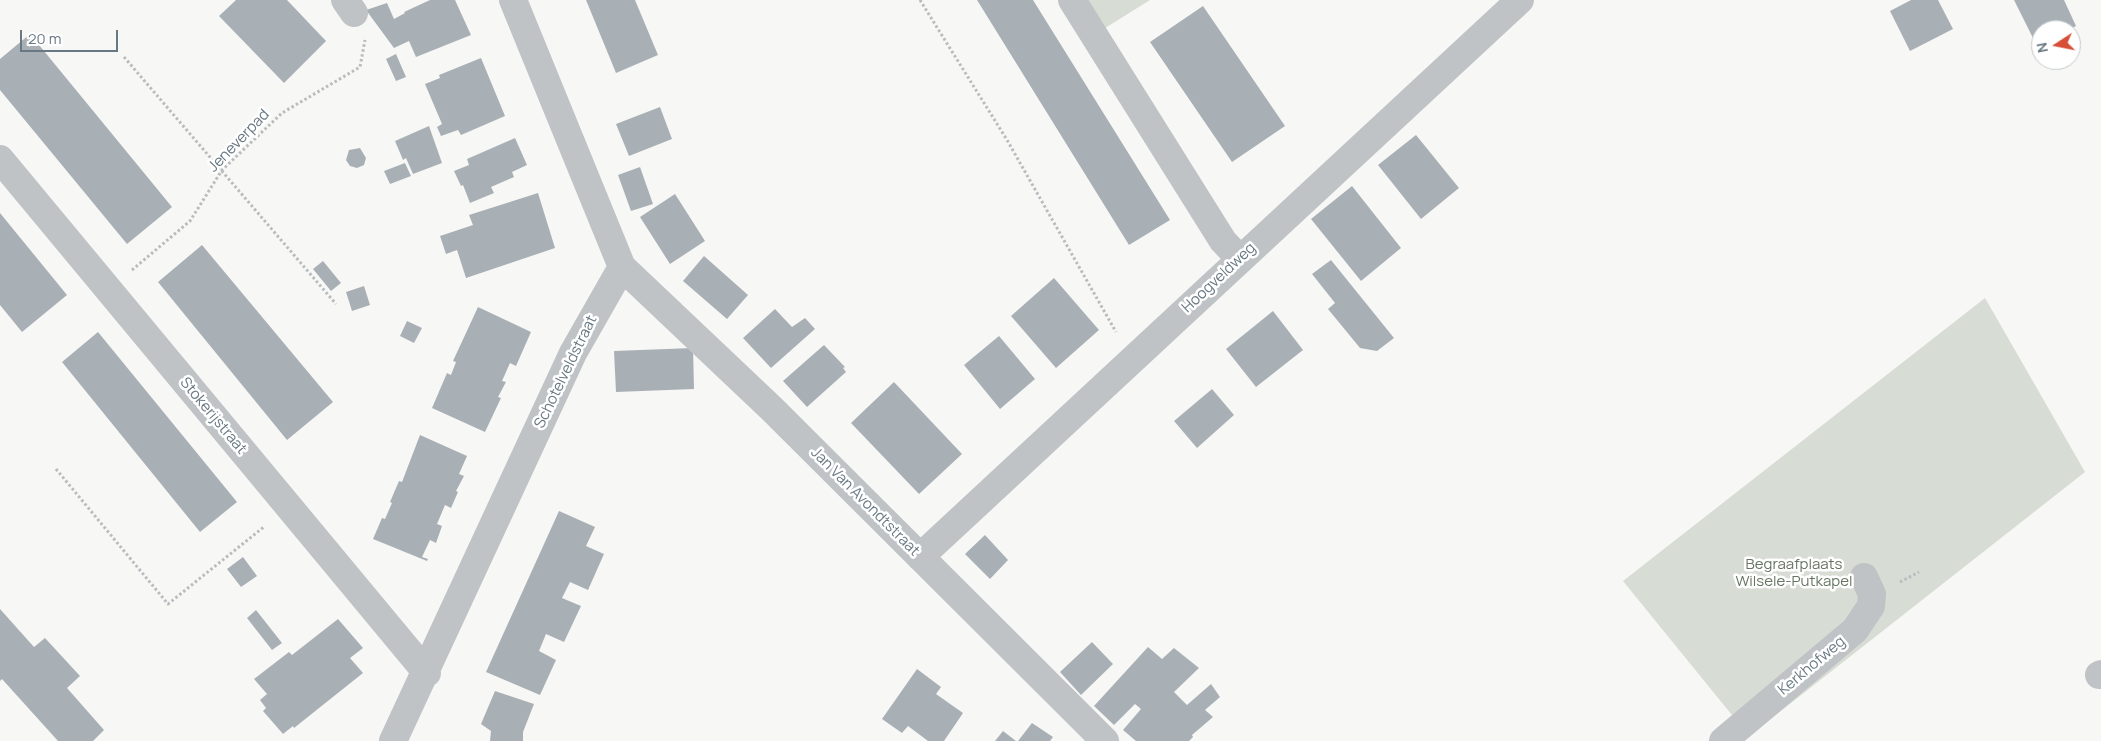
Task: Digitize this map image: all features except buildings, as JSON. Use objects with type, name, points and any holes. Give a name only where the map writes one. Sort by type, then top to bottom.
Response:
[{"type":"street","points":[[513,0],[622,267]]},
{"type":"street","points":[[1072,0],[1223,241],[1240,259]]},
{"type":"street","name":"Hoogveldweg","points":[[920,557],[1520,0]]},
{"type":"street","name":"Stokerijstraat","points":[[0,159],[427,673]]},
{"type":"street","name":"Jan Van Avondtstraat","points":[[622,267],[772,409],[1104,741]]},
{"type":"street","name":"Schotelveldstraat","points":[[393,741],[427,673],[573,353],[622,267]]},
{"type":"street","name":"Kerkhofweg","points":[[1723,741],[1855,630],[1871,606],[1872,594],[1864,577]]},
{"type":"path","points":[[920,0],[1007,140],[1132,359]]},
{"type":"path","name":"Jeneverpad","points":[[108,290],[190,221],[222,170],[282,112],[360,67],[366,33],[349,7]]},
{"type":"path","points":[[124,57],[336,304]]},
{"type":"path","points":[[56,469],[168,604],[289,507]]},
{"type":"green space","points":[[1083,0],[1150,0],[1102,30]]},
{"type":"green space","name":"Begraafplaats Wilsele-Putkapel","points":[[1985,298],[2085,472],[1749,736],[1623,581]]}]
